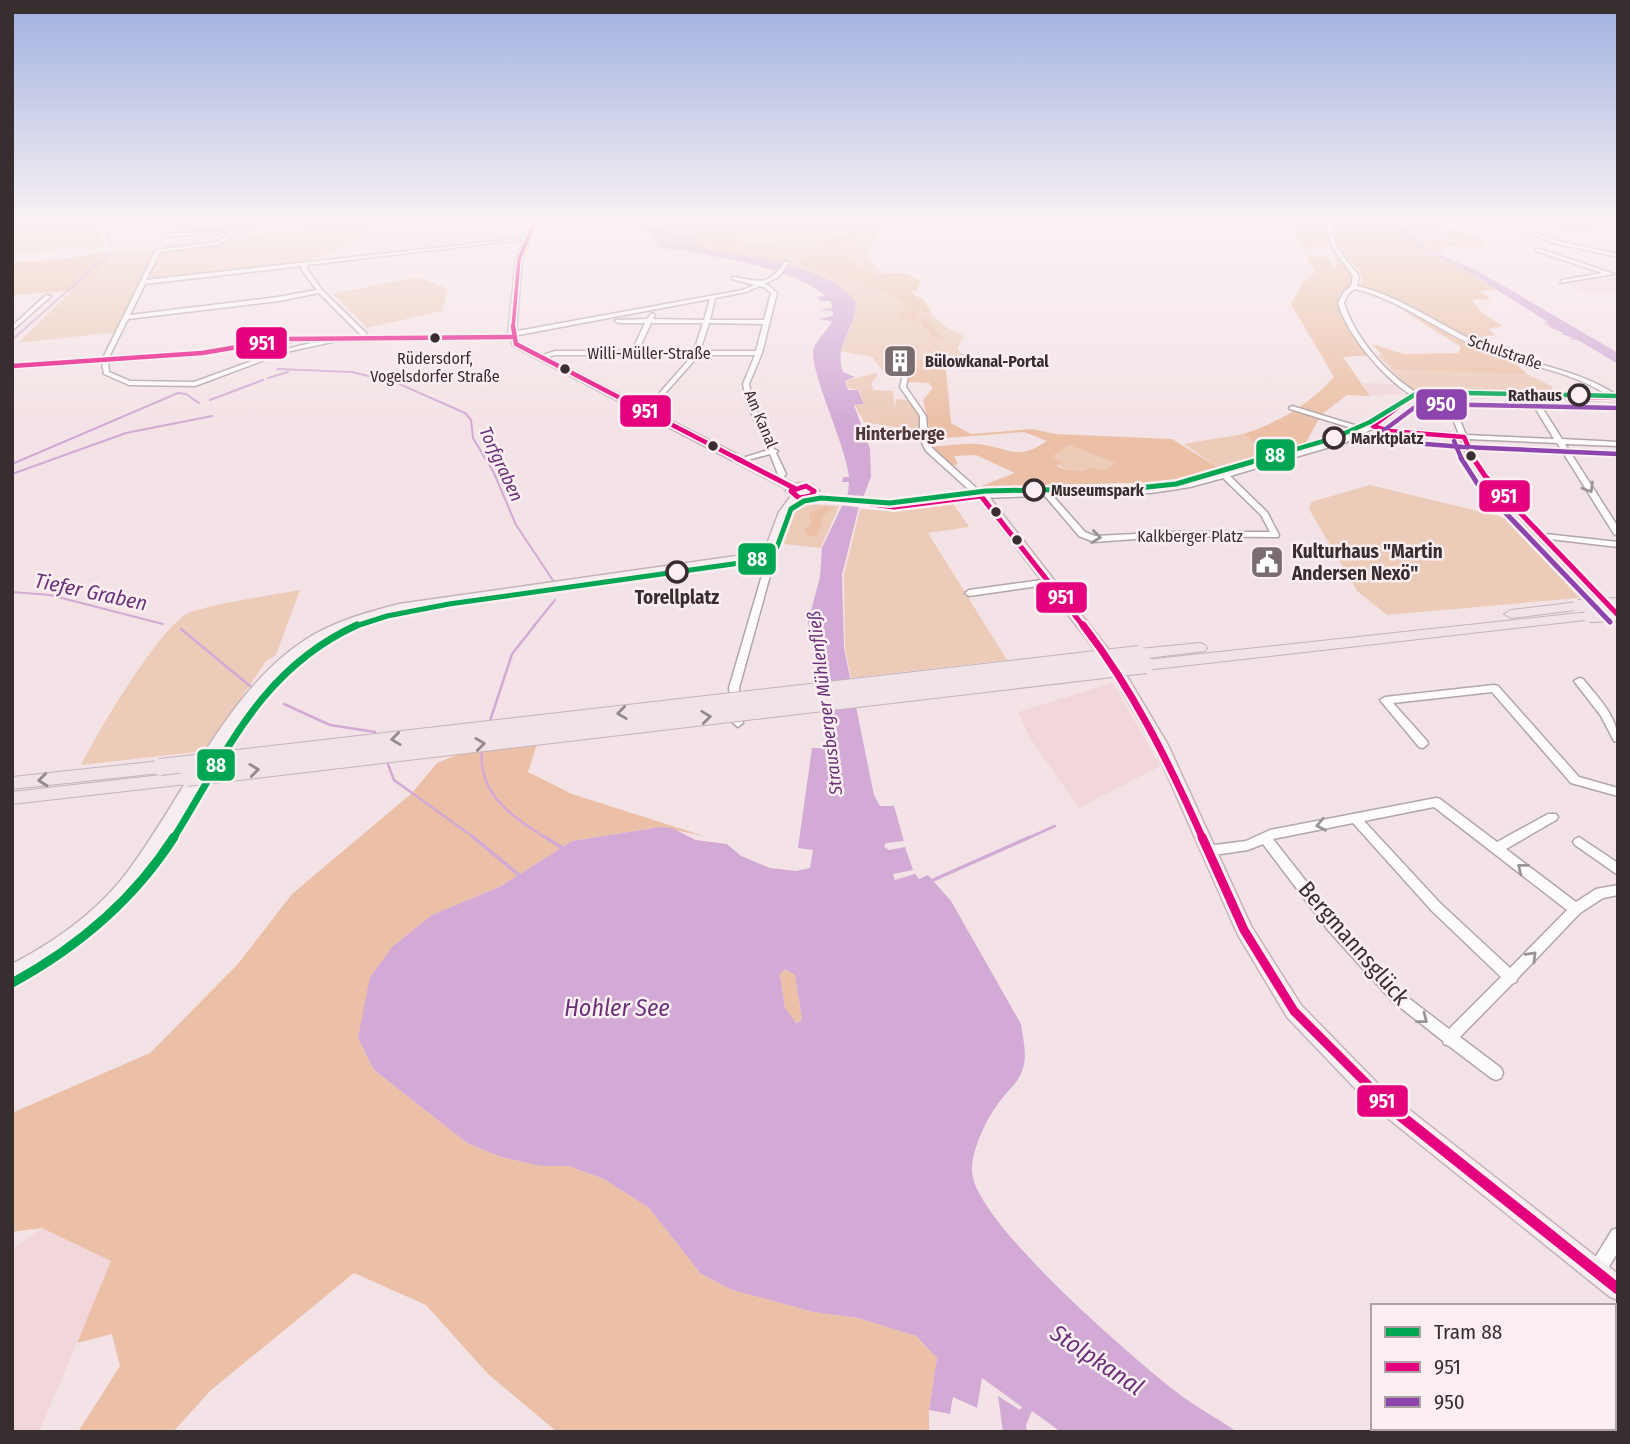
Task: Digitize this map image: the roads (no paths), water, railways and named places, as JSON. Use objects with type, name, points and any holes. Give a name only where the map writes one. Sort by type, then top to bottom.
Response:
[{"type":"highway","points":[[12,783],[1584,611],[1618,604]]},
{"type":"highway","points":[[1584,611],[1618,615]]},
{"type":"highway","points":[[12,798],[1143,660]]},
{"type":"main road","points":[[516,289],[512,335],[516,344],[778,479],[795,492]]},
{"type":"main road","points":[[12,973],[48,953],[88,924],[123,891],[249,698],[275,668],[315,639],[354,620],[399,608],[687,568],[760,554],[774,544],[786,508],[795,492],[811,487],[814,493],[811,496],[873,506],[894,507],[981,496],[1112,663],[1161,745],[1244,930],[1294,1011],[1376,1096],[1618,1289]]},
{"type":"street","points":[[140,289],[105,360],[106,373],[116,380],[188,388],[284,351],[341,338]]},
{"type":"street","points":[[12,366],[202,353],[285,339],[512,335],[713,299],[746,289]]},
{"type":"street","name":"Am Kanal","points":[[768,289],[774,293],[759,353],[746,384],[747,393],[782,474],[778,479]]},
{"type":"street","points":[[1351,289],[1342,303],[1347,319],[1377,359],[1404,388],[1415,395],[1617,398]]},
{"type":"street","name":"Schulstraße","points":[[1360,289],[1403,307],[1480,346],[1578,377],[1617,398]]},
{"type":"street","points":[[127,317],[278,299],[321,291],[368,338]]},
{"type":"street","points":[[12,329],[48,296]]},
{"type":"street","points":[[644,410],[650,407],[696,353],[713,299]]},
{"type":"street","points":[[634,353],[653,310]]},
{"type":"street","points":[[603,319],[765,322]]},
{"type":"street","name":"Willi-Müller-Straße","points":[[540,357],[555,353],[759,353]]},
{"type":"street","points":[[905,376],[903,387],[923,416],[927,445],[981,496],[1151,492],[1226,475],[1332,444],[1369,428],[1415,395]]},
{"type":"street","points":[[1531,396],[1618,534]]},
{"type":"street","points":[[1445,401],[1451,406],[1471,456],[1485,476],[1618,615]]},
{"type":"street","points":[[1292,408],[1389,431],[1618,444]]},
{"type":"street","points":[[740,460],[774,451]]},
{"type":"street","name":"Kalkberger Platz","points":[[1047,494],[1078,530],[1094,539],[1176,534],[1275,535],[1264,514],[1226,475]]},
{"type":"street","points":[[1544,536],[1618,545]]},
{"type":"street","points":[[738,723],[734,688],[767,572],[767,562],[760,554]]},
{"type":"street","points":[[969,593],[1049,582]]},
{"type":"street","points":[[1579,681],[1605,714],[1618,738]]},
{"type":"street","points":[[1423,744],[1385,700],[1494,688],[1575,780],[1618,792]]},
{"type":"street","points":[[1207,850],[1436,802],[1576,909]]},
{"type":"street","points":[[1497,848],[1552,817]]},
{"type":"street","points":[[1355,818],[1436,907],[1511,978]]},
{"type":"street","name":"Bergmannsglück","points":[[1266,839],[1334,926],[1396,998],[1496,1073]]},
{"type":"street","points":[[1579,842],[1618,870]]},
{"type":"street","points":[[1449,1039],[1576,909],[1600,893],[1618,890]]},
{"type":"street","points":[[1596,1272],[1618,1236]]},
{"type":"water","name":"Hohler See","points":[[816,289],[843,289],[856,303],[853,321],[843,345],[841,363],[843,372],[855,377],[845,381],[848,390],[858,390],[864,404],[854,405],[870,449],[871,477],[858,510],[842,575],[844,648],[874,795],[880,806],[894,806],[904,841],[886,843],[884,847],[889,850],[905,847],[913,870],[893,874],[895,880],[915,874],[919,879],[928,875],[951,901],[1021,1024],[1024,1066],[1015,1083],[990,1116],[975,1152],[972,1170],[979,1192],[997,1221],[1025,1253],[1092,1319],[1175,1391],[1237,1432],[1061,1432],[1032,1411],[1026,1425],[1027,1431],[1037,1432],[1003,1432],[998,1396],[1020,1410],[1022,1407],[982,1378],[977,1408],[953,1397],[950,1414],[929,1410],[937,1358],[916,1336],[858,1318],[814,1312],[732,1290],[701,1274],[649,1208],[604,1179],[568,1166],[540,1166],[501,1157],[467,1143],[374,1070],[358,1038],[370,977],[393,946],[432,915],[501,886],[572,841],[660,827],[672,828],[696,840],[727,844],[741,856],[770,868],[796,871],[810,868],[813,850],[798,848],[812,748],[827,748],[827,712],[808,622],[820,577],[822,548],[848,493],[849,482],[842,482],[843,477],[849,477],[847,464],[813,358],[816,344],[832,321],[818,319],[833,316],[833,311],[819,310],[832,308],[831,301],[820,301],[817,297],[826,296]],"holes":[[[784,969],[795,975],[802,1020],[796,1023],[785,1008],[780,975]]]},
{"type":"water","points":[[1496,289],[1509,289],[1618,353],[1618,364],[1578,340],[1569,339],[1573,338],[1549,327],[1553,326],[1546,326],[1551,324],[1544,324],[1548,322]]},
{"type":"waterway","name":"Tiefer Graben","points":[[12,340],[69,289]]},
{"type":"waterway","name":"Torfgraben","points":[[277,369],[352,372],[397,383],[465,413],[471,420],[473,438],[494,473],[516,525],[554,582]]},
{"type":"waterway","points":[[268,378],[288,372]]},
{"type":"waterway","points":[[210,400],[263,380]]},
{"type":"waterway","points":[[12,464],[178,393],[186,394],[199,403]]},
{"type":"waterway","points":[[12,474],[126,433],[212,416]]},
{"type":"waterway","name":"Tiefer Graben","points":[[12,592],[50,595],[163,624]]},
{"type":"waterway","name":"Torfgraben","points":[[533,627],[555,600]]},
{"type":"waterway","name":"Torfgraben","points":[[490,721],[512,654],[535,625]]},
{"type":"waterway","name":"Tiefer Graben","points":[[181,629],[250,686]]},
{"type":"waterway","points":[[284,704],[330,725],[375,732],[377,737]]},
{"type":"waterway","name":"Torfgraben","points":[[482,748],[485,779],[491,791],[510,813],[548,839]]},
{"type":"waterway","points":[[386,759],[394,780],[476,839]]},
{"type":"waterway","points":[[1026,839],[1055,826]]},
{"type":"waterway","points":[[473,837],[519,875]]},
{"type":"waterway","name":"Torfgraben","points":[[545,837],[561,847]]},
{"type":"waterway","points":[[931,881],[1030,837]]},
{"type":"tram line","name":"88","points":[[12,983],[76,943],[96,928],[131,894],[163,854],[243,722],[262,697],[306,653],[330,637],[357,625],[449,604],[754,561],[777,547],[791,509],[804,501],[821,498],[890,503],[986,491],[1138,488],[1176,484],[1334,438],[1370,422],[1419,392],[1618,396]]},
{"type":"tram line","points":[[1294,451],[1351,431]]},
{"type":"tram line","points":[[620,581],[746,563]]},
{"type":"place","name":"Rüdersdorf, Vogelsdorfer Straße","points":[[435,338]]},
{"type":"place","name":"Bülowkanal-Portal","points":[[900,361]]},
{"type":"place","name":"Rathaus","points":[[1579,395]]},
{"type":"place","name":"Marktplatz","points":[[1334,438]]},
{"type":"place","name":"Museumspark","points":[[1034,490]]},
{"type":"place","name":"Kulturhaus \"Martin Andersen Nexö\"","points":[[1267,562]]},
{"type":"place","name":"Torellplatz","points":[[677,572]]},
{"type":"district","name":"Hinterberge","points":[[900,434]]},
{"type":"water label","name":"Strausberger Mühlenfließ","points":[[825,703]]},
{"type":"water label","name":"Stolpkanal","points":[[1097,1360]]}]
